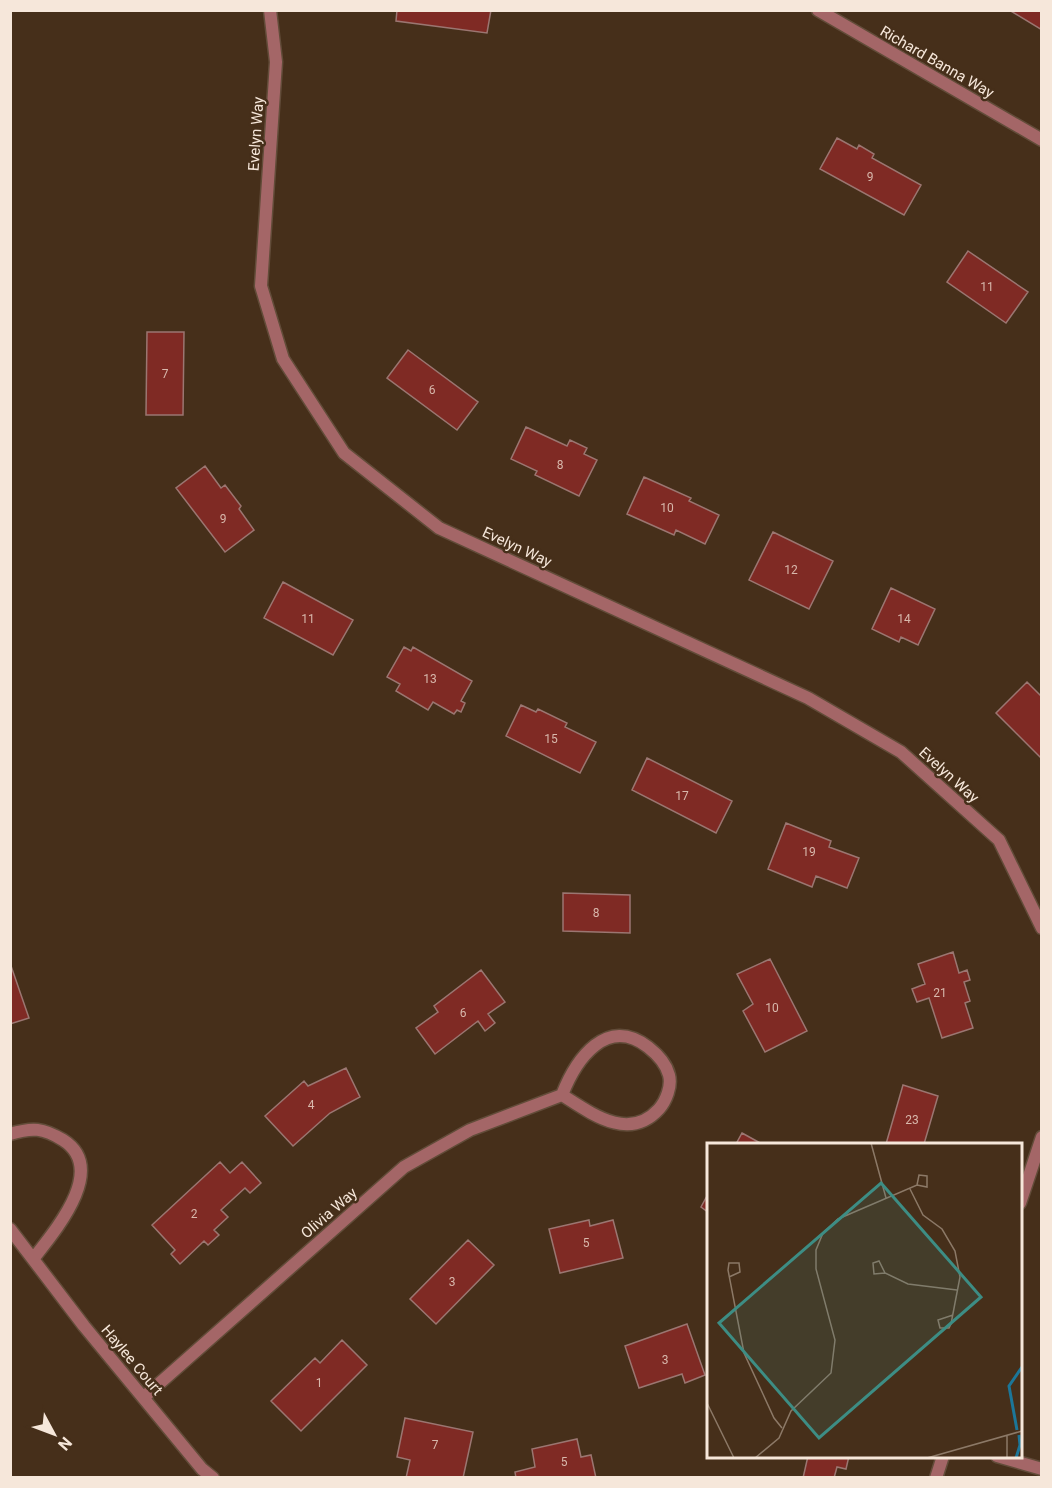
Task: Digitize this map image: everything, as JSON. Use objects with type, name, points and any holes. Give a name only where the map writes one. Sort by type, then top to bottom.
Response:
[{"type":"street","name":"Evelyn Way","points":[[270,10],[276,63],[261,286],[283,359],[344,453],[439,528],[807,698],[901,752],[999,840],[1041,928]]},
{"type":"street","name":"Richard Banna Way","points":[[818,10],[1041,140]]},
{"type":"street","points":[[609,1036],[635,1037],[659,1056],[670,1076],[666,1101],[651,1118],[628,1125],[602,1121],[562,1095],[570,1075],[585,1053],[609,1036]]},
{"type":"street","name":"Olivia Way","points":[[144,1397],[404,1167],[470,1130],[562,1095]]},
{"type":"street","points":[[10,1134],[26,1130],[47,1130],[67,1143],[79,1161],[80,1187],[66,1216],[33,1259]]},
{"type":"street","points":[[1022,1197],[1041,1137]]},
{"type":"street","name":"Haylee Court","points":[[10,1230],[84,1326],[202,1469],[213,1478]]},
{"type":"street","points":[[936,1478],[942,1458]]},
{"type":"street","points":[[1004,1458],[1041,1469]]},
{"type":"building","points":[[397,10],[491,10],[487,33],[396,21]]},
{"type":"building","points":[[1009,10],[1042,10],[1042,30]]},
{"type":"building","points":[[837,138],[857,149],[859,145],[874,154],[872,158],[921,185],[904,215],[820,169]]},
{"type":"building","points":[[968,251],[1028,292],[1006,323],[947,282]]},
{"type":"building","points":[[147,332],[184,332],[183,415],[146,415]]},
{"type":"building","points":[[408,350],[478,402],[457,430],[387,378]]},
{"type":"building","points":[[526,427],[567,446],[570,440],[587,448],[584,454],[597,460],[579,496],[535,475],[537,471],[511,459]]},
{"type":"building","points":[[205,466],[221,488],[225,485],[241,506],[239,509],[254,530],[225,552],[176,488]]},
{"type":"building","points":[[644,477],[691,498],[689,501],[719,515],[705,544],[676,530],[674,535],[627,514]]},
{"type":"building","points":[[773,532],[833,561],[809,609],[749,580]]},
{"type":"building","points":[[283,582],[353,620],[333,655],[264,618]]},
{"type":"building","points":[[891,588],[935,609],[918,645],[901,637],[899,642],[872,629]]},
{"type":"building","points":[[404,647],[411,651],[413,647],[472,681],[461,701],[465,703],[461,712],[457,710],[454,714],[433,702],[428,710],[396,691],[400,684],[387,677]]},
{"type":"building","points":[[1027,682],[1042,697],[1042,759],[996,713]]},
{"type":"building","points":[[521,705],[536,712],[538,709],[567,723],[565,727],[596,742],[580,773],[506,736]]},
{"type":"building","points":[[647,758],[732,801],[716,833],[632,790]]},
{"type":"building","points":[[786,823],[831,841],[829,847],[859,858],[847,888],[816,876],[812,887],[768,869]]},
{"type":"building","points":[[563,893],[630,895],[630,933],[563,931]]},
{"type":"building","points":[[953,952],[959,973],[967,970],[970,980],[964,982],[970,1001],[965,1003],[973,1028],[942,1038],[929,998],[917,1002],[912,989],[925,984],[918,964]]},
{"type":"building","points":[[770,959],[807,1031],[765,1052],[743,1011],[753,1004],[737,974]]},
{"type":"building","points":[[10,963],[29,1018],[10,1024]]},
{"type":"building","points":[[481,970],[505,1002],[488,1014],[495,1023],[485,1031],[478,1021],[435,1054],[416,1028],[438,1012],[434,1006]]},
{"type":"building","points":[[346,1068],[360,1097],[330,1113],[293,1146],[265,1116],[304,1081],[308,1086]]},
{"type":"building","points":[[903,1085],[938,1096],[924,1143],[886,1143]]},
{"type":"building","points":[[742,1133],[760,1143],[737,1143]]},
{"type":"building","points":[[220,1162],[230,1173],[242,1162],[261,1183],[250,1193],[245,1188],[221,1210],[228,1217],[214,1230],[219,1235],[208,1245],[204,1241],[180,1264],[171,1254],[175,1250],[152,1225]]},
{"type":"building","points":[[707,1196],[707,1211],[701,1207]]},
{"type":"building","points":[[589,1220],[590,1226],[613,1220],[623,1258],[560,1273],[549,1229]]},
{"type":"building","points":[[468,1240],[494,1265],[436,1324],[410,1299]]},
{"type":"building","points":[[687,1324],[705,1375],[685,1383],[682,1374],[639,1388],[625,1346]]},
{"type":"building","points":[[342,1340],[367,1365],[301,1431],[271,1401],[315,1358],[320,1363]]},
{"type":"building","points":[[405,1418],[473,1432],[463,1478],[406,1478],[410,1460],[397,1457]]},
{"type":"building","points":[[577,1439],[581,1457],[591,1455],[596,1478],[516,1478],[515,1472],[535,1467],[532,1449]]},
{"type":"building","points":[[808,1458],[849,1458],[846,1469],[837,1467],[834,1478],[803,1478]]}]
